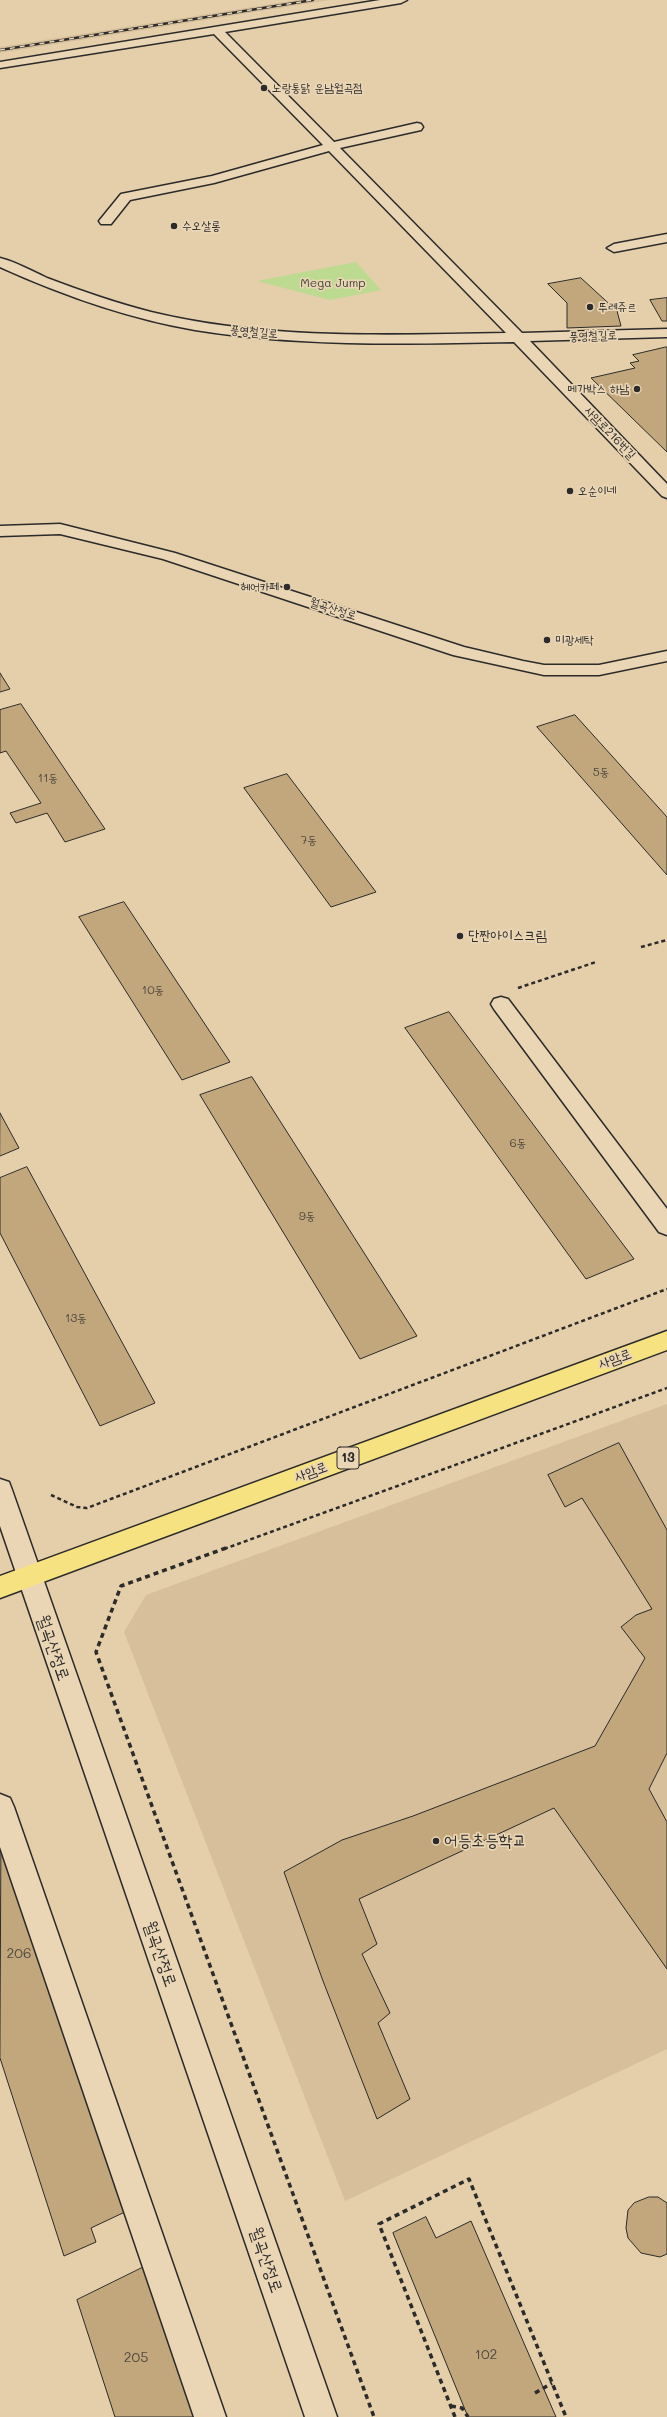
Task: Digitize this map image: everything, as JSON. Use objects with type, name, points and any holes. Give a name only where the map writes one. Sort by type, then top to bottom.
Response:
[{"type":"main road","name":"사암로","points":[[0,1587],[667,1340]]},
{"type":"street","points":[[0,65],[401,0]]},
{"type":"street","points":[[217,30],[519,338]]},
{"type":"street","points":[[106,221],[126,197],[258,169],[331,146],[417,127]]},
{"type":"street","points":[[614,248],[667,238]]},
{"type":"street","name":"풍영철길로","points":[[0,262],[43,282],[112,306],[168,320],[222,330],[313,338],[519,338],[667,333]]},
{"type":"street","name":"사암로216번길","points":[[519,338],[667,493]]},
{"type":"street","name":"월곡산정로","points":[[0,531],[60,529],[169,556],[459,651],[524,666],[550,670],[599,670],[667,656]]},
{"type":"street","points":[[501,1004],[667,1226]]},
{"type":"street","name":"월곡산정로","points":[[0,1490],[28,1576],[321,2417]]},
{"type":"street","points":[[0,1807],[210,2417]]},
{"type":"path","points":[[641,947],[667,940]]},
{"type":"path","points":[[517,988],[596,962]]},
{"type":"path","points":[[51,1495],[77,1507],[87,1508],[667,1289]]},
{"type":"path","points":[[374,2417],[96,1652],[121,1586],[667,1388]]},
{"type":"path","points":[[455,2417],[379,2224],[469,2180],[566,2417]]},
{"type":"path","points":[[535,2393],[552,2383]]},
{"type":"path","points":[[451,2406],[458,2406],[465,2410],[468,2417]]},
{"type":"shaded area","points":[[296,0],[330,0],[0,53],[0,47]]},
{"type":"shaded area","name":"어등초등학교","points":[[667,1404],[667,2049],[345,2201],[124,1632],[146,1595]]},
{"type":"green space","name":"Mega Jump","points":[[356,262],[381,290],[330,300],[257,281]]},
{"type":"building","name":"뚜레쥬르","points":[[581,278],[617,311],[621,326],[567,328],[567,303],[548,284]]},
{"type":"building","points":[[667,298],[667,321],[662,321],[650,300]]},
{"type":"building","points":[[667,347],[667,452],[591,378],[635,368],[630,363],[639,361],[633,355]]},
{"type":"building","points":[[0,673],[10,689],[0,692]]},
{"type":"building","points":[[21,704],[105,829],[65,842],[47,813],[16,823],[10,813],[41,803],[6,751],[0,753],[0,710]]},
{"type":"building","points":[[575,715],[667,817],[667,875],[537,727]]},
{"type":"building","points":[[287,774],[376,892],[331,907],[244,788]]},
{"type":"building","points":[[124,902],[230,1062],[182,1080],[79,917]]},
{"type":"building","points":[[449,1012],[634,1259],[586,1279],[405,1028]]},
{"type":"building","points":[[252,1077],[417,1336],[360,1359],[200,1095]]},
{"type":"building","points":[[0,1113],[19,1148],[0,1156]]},
{"type":"building","points":[[27,1167],[155,1403],[100,1426],[0,1233],[0,1178]]},
{"type":"building","points":[[619,1443],[667,1530],[667,1753],[649,1789],[667,1822],[667,1969],[554,1808],[359,1899],[377,1944],[362,1954],[390,2013],[378,2023],[410,2099],[377,2119],[323,1981],[284,1872],[342,1840],[413,1816],[595,1746],[645,1658],[621,1627],[636,1615],[652,1609],[582,1498],[565,1507],[548,1475]]},
{"type":"building","points":[[1,1849],[127,2211],[91,2228],[96,2242],[64,2256],[0,2058]]},
{"type":"building","points":[[649,2197],[658,2197],[667,2203],[667,2254],[660,2257],[641,2253],[628,2238],[626,2228],[628,2210],[634,2203]]},
{"type":"building","points":[[426,2217],[436,2238],[471,2221],[556,2417],[468,2417],[393,2233]]},
{"type":"building","points":[[144,2267],[196,2417],[115,2417],[77,2300]]},
{"type":"railway","points":[[0,50],[313,0]]},
{"type":"place","name":"노랑통닭 운남월곡점","points":[[264,88]]},
{"type":"place","name":"수오살롱","points":[[174,226]]},
{"type":"place","name":"뚜레쥬르","points":[[590,307]]},
{"type":"place","name":"메가박스 하남","points":[[637,389]]},
{"type":"place","name":"오순이네","points":[[570,491]]},
{"type":"place","name":"헤어카페","points":[[287,587]]},
{"type":"place","name":"미광세탁","points":[[547,640]]},
{"type":"place","name":"단짠아이스크림","points":[[460,936]]},
{"type":"place","name":"어등초등학교","points":[[436,1841]]}]
